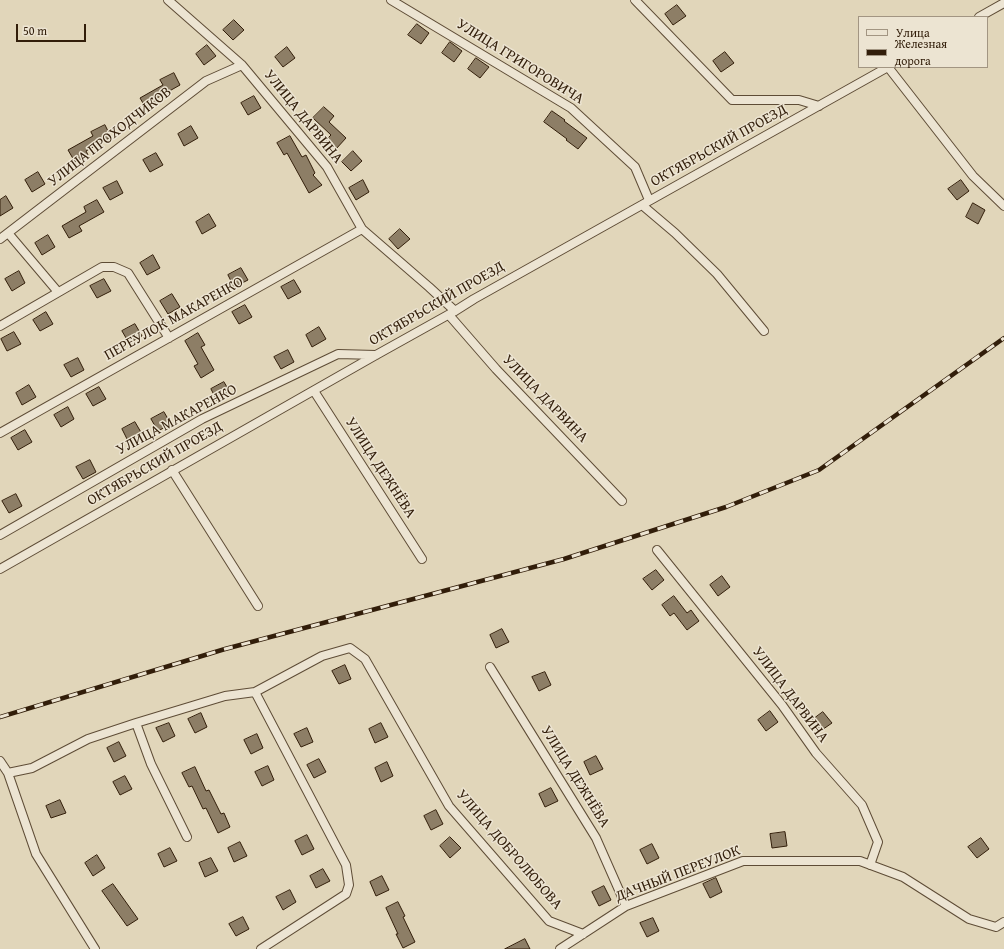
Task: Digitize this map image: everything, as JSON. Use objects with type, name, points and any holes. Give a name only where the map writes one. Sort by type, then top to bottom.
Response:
[{"type":"street","name":"УЛИЦА ДАРВИНА","points":[[168,0],[242,65],[327,167],[362,229],[429,287],[452,313],[496,369],[622,501]]},
{"type":"street","name":"УЛИЦА ГРИГОРОВИЧА","points":[[391,0],[571,108],[635,166],[649,200]]},
{"type":"street","points":[[635,0],[732,100],[799,100],[820,106]]},
{"type":"street","points":[[981,16],[1004,3]]},
{"type":"street","name":"УЛИЦА ПРОХОДЧИКОВ","points":[[0,239],[206,81],[242,65]]},
{"type":"street","name":"ОКТЯБРЬСКИЙ ПРОЕЗД","points":[[0,569],[649,200],[886,68]]},
{"type":"street","points":[[889,68],[973,176],[1004,206]]},
{"type":"street","points":[[642,205],[675,233],[717,274],[764,331]]},
{"type":"street","name":"ПЕРЕУЛОК МАКАРЕНКО","points":[[0,433],[362,229]]},
{"type":"street","points":[[8,233],[58,292]]},
{"type":"street","points":[[0,326],[102,267],[114,267],[128,273],[169,338]]},
{"type":"street","name":"УЛИЦА МАКАРЕНКО","points":[[0,535],[202,419],[338,354],[376,355]]},
{"type":"street","name":"УЛИЦА ДЕЖНЁВА","points":[[314,391],[422,559]]},
{"type":"street","points":[[172,470],[258,606]]},
{"type":"street","name":"УЛИЦА ДАРВИНА","points":[[657,550],[782,705],[816,753],[862,805],[878,842],[870,865]]},
{"type":"street","name":"УЛИЦА ДОБРОЛЮБОВА","points":[[255,692],[322,656],[350,648],[365,659],[449,806],[549,921],[583,934]]},
{"type":"street","name":"УЛИЦА ДЕЖНЁВА","points":[[490,667],[596,838],[626,906]]},
{"type":"street","points":[[8,773],[32,768],[88,739],[136,723],[225,696],[255,692],[346,865],[349,885],[346,894],[261,949]]},
{"type":"street","points":[[136,723],[151,764],[187,837]]},
{"type":"street","points":[[0,761],[8,773],[36,854],[95,949]]},
{"type":"street","name":"ДАЧНЫЙ ПЕРЕУЛОК","points":[[560,949],[626,906],[743,861],[860,861],[903,877],[969,919],[996,927],[1004,922]]},
{"type":"building","points":[[677,5],[686,16],[673,25],[665,14]]},
{"type":"building","points":[[234,20],[244,30],[233,40],[223,30]]},
{"type":"building","points":[[417,24],[429,33],[421,44],[408,35]]},
{"type":"building","points":[[450,42],[462,51],[454,62],[442,53]]},
{"type":"building","points":[[207,45],[216,56],[204,65],[196,54]]},
{"type":"building","points":[[287,47],[295,58],[283,67],[275,57]]},
{"type":"building","points":[[725,52],[734,63],[721,72],[713,61]]},
{"type":"building","points":[[476,58],[489,67],[480,78],[468,69]]},
{"type":"building","points":[[174,73],[180,85],[157,98],[160,102],[147,110],[140,98],[163,85],[160,80]]},
{"type":"building","points":[[254,96],[261,108],[248,115],[241,103]]},
{"type":"building","points":[[324,107],[334,116],[329,122],[346,138],[336,149],[326,140],[331,135],[313,118]]},
{"type":"building","points":[[552,111],[587,138],[578,149],[544,122]]},
{"type":"building","points":[[105,125],[111,137],[86,151],[88,155],[75,162],[68,150],[93,136],[91,132]]},
{"type":"building","points":[[191,126],[198,138],[184,146],[178,134]]},
{"type":"building","points":[[290,136],[302,157],[306,155],[315,173],[313,175],[322,185],[309,193],[287,153],[284,155],[277,143]]},
{"type":"building","points":[[353,151],[362,161],[351,171],[342,162]]},
{"type":"building","points":[[156,153],[163,165],[150,172],[143,160]]},
{"type":"building","points":[[38,172],[45,184],[32,192],[25,180]]},
{"type":"building","points":[[363,180],[369,192],[356,200],[349,188]]},
{"type":"building","points":[[961,180],[969,191],[957,200],[948,189]]},
{"type":"building","points":[[117,181],[123,193],[110,200],[103,188]]},
{"type":"building","points":[[6,196],[13,208],[0,216],[0,200]]},
{"type":"building","points":[[97,200],[104,212],[79,226],[82,231],[69,238],[62,226],[86,212],[84,207]]},
{"type":"building","points":[[973,203],[985,210],[978,224],[966,217]]},
{"type":"building","points":[[209,214],[216,226],[202,234],[196,222]]},
{"type":"building","points":[[400,229],[410,239],[398,249],[389,239]]},
{"type":"building","points":[[48,235],[55,247],[42,255],[35,243]]},
{"type":"building","points":[[153,255],[160,268],[147,275],[140,263]]},
{"type":"building","points":[[241,268],[248,280],[234,287],[228,275]]},
{"type":"building","points":[[19,271],[25,283],[12,291],[5,279]]},
{"type":"building","points":[[104,279],[111,291],[97,298],[90,286]]},
{"type":"building","points":[[294,280],[301,292],[288,299],[281,287]]},
{"type":"building","points":[[172,294],[180,307],[168,314],[160,301]]},
{"type":"building","points":[[245,305],[252,317],[239,324],[232,312]]},
{"type":"building","points":[[46,312],[53,324],[40,331],[33,320]]},
{"type":"building","points":[[135,324],[142,336],[129,343],[122,331]]},
{"type":"building","points":[[319,327],[326,339],[312,347],[306,335]]},
{"type":"building","points":[[14,332],[21,344],[7,351],[1,339]]},
{"type":"building","points":[[198,333],[205,345],[201,347],[214,370],[201,378],[194,366],[198,364],[185,341]]},
{"type":"building","points":[[288,350],[294,362],[281,369],[274,357]]},
{"type":"building","points":[[78,358],[84,370],[71,377],[64,365]]},
{"type":"building","points":[[224,382],[231,394],[217,401],[211,389]]},
{"type":"building","points":[[29,385],[36,397],[22,405],[16,393]]},
{"type":"building","points":[[99,387],[106,399],[93,406],[86,394]]},
{"type":"building","points":[[68,407],[74,419],[61,427],[54,415]]},
{"type":"building","points":[[164,412],[171,424],[158,431],[151,419]]},
{"type":"building","points":[[135,422],[142,434],[128,441],[122,429]]},
{"type":"building","points":[[25,430],[32,442],[18,450],[11,438]]},
{"type":"building","points":[[90,460],[96,472],[83,479],[76,467]]},
{"type":"building","points":[[16,494],[22,506],[9,513],[2,501]]},
{"type":"building","points":[[656,570],[664,580],[652,590],[643,579]]},
{"type":"building","points":[[722,576],[730,587],[718,596],[710,585]]},
{"type":"building","points":[[674,596],[687,613],[691,610],[699,621],[687,630],[674,613],[670,616],[662,605]]},
{"type":"building","points":[[502,629],[509,642],[496,648],[490,635]]},
{"type":"building","points":[[345,665],[351,679],[339,684],[332,671]]},
{"type":"building","points":[[545,672],[551,685],[539,691],[532,677]]},
{"type":"building","points":[[770,711],[778,722],[766,731],[758,720]]},
{"type":"building","points":[[823,712],[832,723],[819,732],[811,721]]},
{"type":"building","points":[[201,713],[207,727],[195,733],[188,719]]},
{"type":"building","points":[[169,723],[175,736],[163,742],[156,728]]},
{"type":"building","points":[[381,723],[388,737],[375,743],[369,729]]},
{"type":"building","points":[[307,728],[313,742],[301,747],[294,734]]},
{"type":"building","points":[[257,734],[263,748],[251,754],[244,740]]},
{"type":"building","points":[[119,742],[126,756],[114,762],[107,748]]},
{"type":"building","points":[[596,756],[603,769],[590,775],[584,762]]},
{"type":"building","points":[[319,759],[326,772],[314,778],[307,765]]},
{"type":"building","points":[[387,762],[393,776],[381,782],[375,768]]},
{"type":"building","points":[[268,766],[274,780],[262,786],[255,772]]},
{"type":"building","points":[[195,767],[206,791],[209,790],[221,814],[224,813],[230,827],[218,833],[206,808],[203,809],[192,786],[189,787],[182,773]]},
{"type":"building","points":[[125,776],[132,789],[120,795],[113,782]]},
{"type":"building","points":[[551,788],[558,801],[545,807],[539,794]]},
{"type":"building","points":[[60,800],[66,813],[51,818],[46,806]]},
{"type":"building","points":[[436,810],[443,824],[431,830],[424,816]]},
{"type":"building","points":[[785,832],[787,846],[772,848],[770,834]]},
{"type":"building","points":[[307,835],[314,849],[302,855],[295,841]]},
{"type":"building","points":[[450,837],[461,848],[450,858],[440,846]]},
{"type":"building","points":[[981,838],[989,849],[977,858],[968,847]]},
{"type":"building","points":[[240,842],[247,856],[234,862],[228,848]]},
{"type":"building","points":[[652,844],[659,858],[647,864],[640,850]]},
{"type":"building","points":[[170,848],[177,861],[164,867],[158,854]]},
{"type":"building","points":[[97,855],[105,868],[93,876],[85,863]]},
{"type":"building","points":[[211,858],[218,871],[205,877],[199,863]]},
{"type":"building","points":[[323,869],[330,881],[316,888],[310,876]]},
{"type":"building","points":[[382,876],[389,890],[376,896],[370,882]]},
{"type":"building","points":[[716,878],[722,892],[710,898],[703,884]]},
{"type":"building","points":[[113,884],[138,919],[127,926],[102,891]]},
{"type":"building","points":[[604,886],[611,900],[599,906],[592,892]]},
{"type":"building","points":[[290,890],[296,902],[283,910],[276,897]]},
{"type":"building","points":[[398,902],[405,916],[403,917],[415,942],[403,948],[386,908]]},
{"type":"building","points":[[243,917],[249,929],[236,936],[229,924]]},
{"type":"building","points":[[653,918],[659,931],[647,937],[640,923]]},
{"type":"building","points":[[525,939],[530,949],[505,949]]},
{"type":"railway","points":[[0,717],[225,649],[564,559],[726,507],[819,470],[1004,338]]}]
